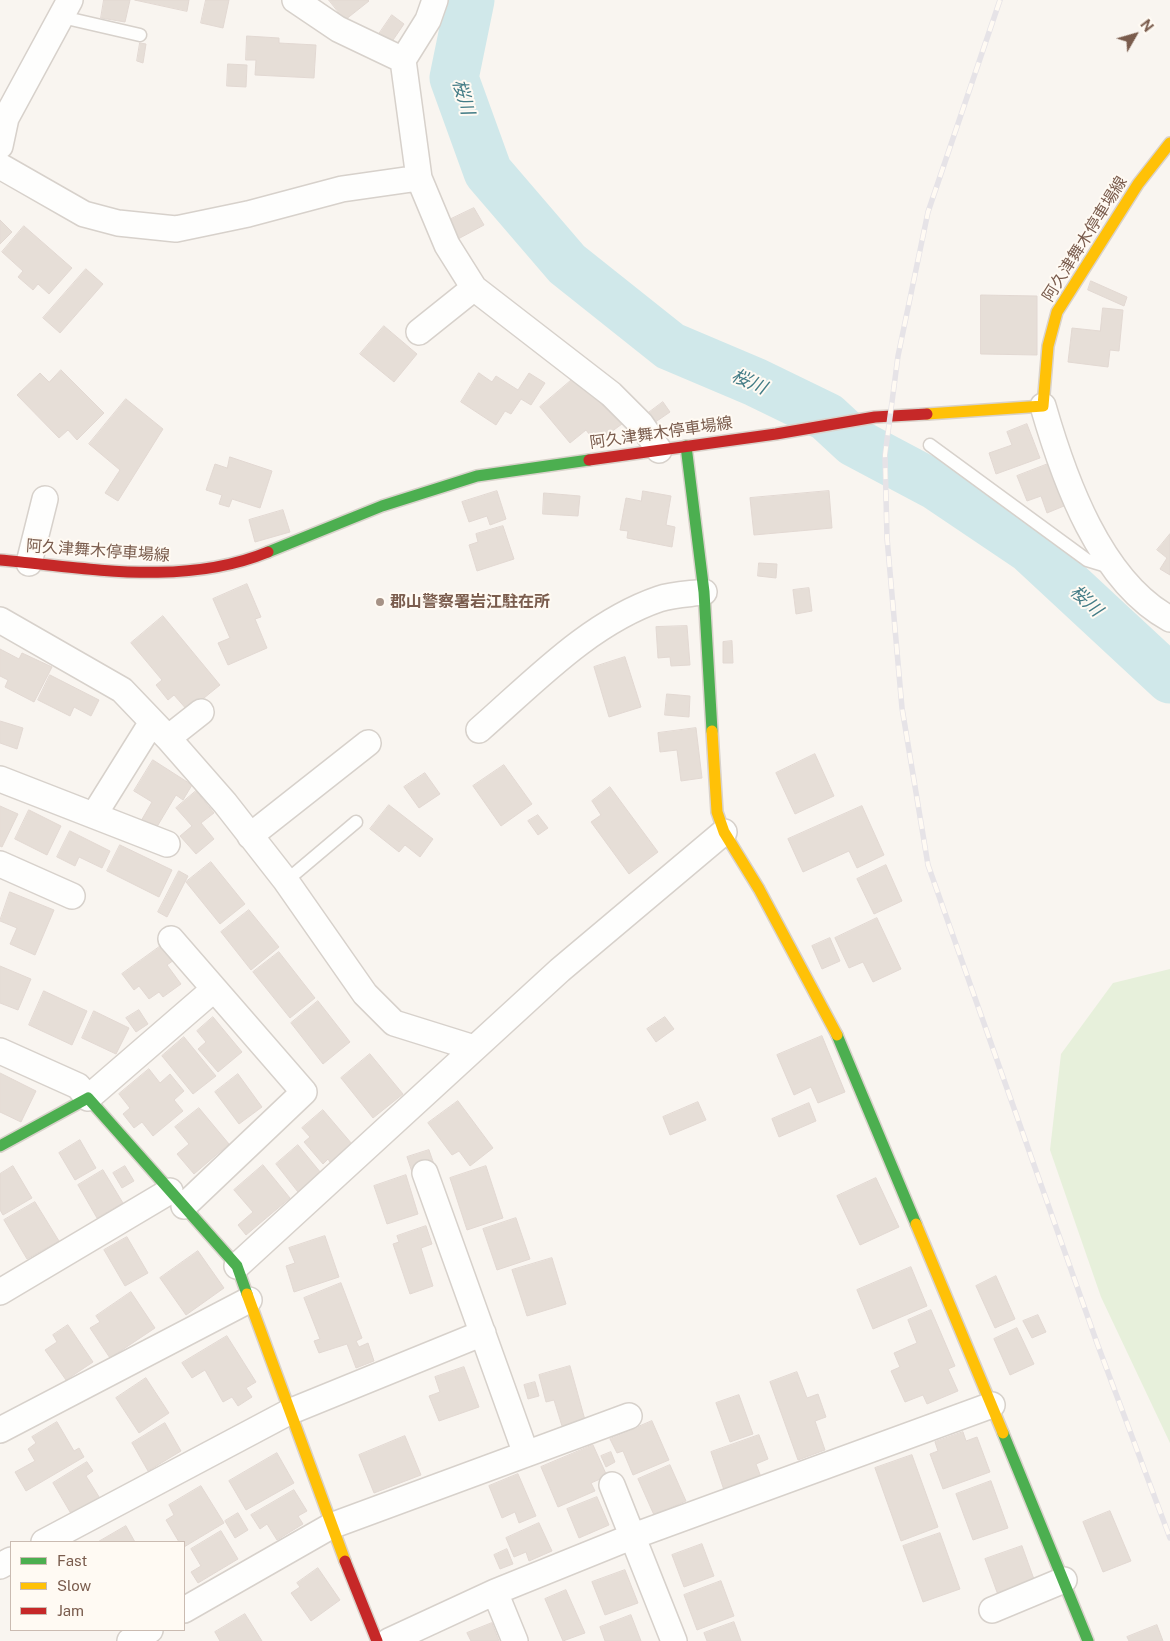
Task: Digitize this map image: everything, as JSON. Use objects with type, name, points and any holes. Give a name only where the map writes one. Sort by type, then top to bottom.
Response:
[{"type":"street","points":[[295,0],[338,29],[403,60]]},
{"type":"street","points":[[435,0],[428,20],[403,60],[419,178],[447,245],[474,288],[611,394],[641,424],[659,450]]},
{"type":"street","points":[[0,146],[3,116],[66,9]]},
{"type":"street","name":"阿久津舞木停車場線","points":[[0,560],[160,574],[207,569],[252,559],[382,506],[477,476],[776,434],[875,417],[1044,406],[1048,346],[1057,312],[1138,184],[1170,143]]},
{"type":"street","points":[[0,166],[84,214],[118,223],[176,229],[248,214],[342,190],[419,178]]},
{"type":"street","points":[[419,332],[474,288]]},
{"type":"street","points":[[1044,406],[1051,432],[1085,519],[1103,554],[1144,603],[1170,619]]},
{"type":"street","points":[[686,446],[704,592],[717,812],[724,832],[759,889],[846,1050],[1088,1641]]},
{"type":"street","points":[[29,563],[45,499]]},
{"type":"street","points":[[479,730],[559,661],[614,618],[660,599],[704,592]]},
{"type":"street","points":[[0,620],[122,690],[160,730],[250,836],[286,882],[366,994],[394,1024],[474,1048]]},
{"type":"street","points":[[94,815],[160,730],[201,712]]},
{"type":"street","points":[[250,836],[368,743]]},
{"type":"street","points":[[0,779],[167,844]]},
{"type":"street","points":[[237,1266],[560,970],[724,832]]},
{"type":"street","points":[[0,864],[72,896]]},
{"type":"street","points":[[0,1292],[177,1199],[304,1092],[213,990],[171,939]]},
{"type":"street","points":[[0,1146],[88,1098],[213,990]]},
{"type":"street","points":[[0,1051],[78,1086],[237,1266],[331,1526],[377,1641]]},
{"type":"street","points":[[425,1173],[526,1454]]},
{"type":"street","points":[[0,1430],[249,1300]]},
{"type":"street","points":[[46,1541],[289,1412],[483,1333]]},
{"type":"street","points":[[389,1641],[495,1592],[631,1536],[992,1405]]},
{"type":"street","points":[[185,1609],[331,1526],[629,1416]]},
{"type":"street","points":[[612,1485],[674,1641]]},
{"type":"street","points":[[992,1610],[1064,1580]]},
{"type":"street","points":[[495,1592],[515,1641]]},
{"type":"street","points":[[130,1641],[148,1631]]},
{"type":"lane","points":[[66,9],[140,35]]},
{"type":"lane","points":[[930,445],[1087,560],[1115,569]]},
{"type":"lane","points":[[286,882],[356,822]]},
{"type":"green space","points":[[1170,969],[1170,1443],[1101,1297],[1050,1150],[1061,1054],[1113,983]]},
{"type":"building","points":[[104,0],[130,0],[125,22],[101,18]]},
{"type":"building","points":[[135,0],[189,0],[187,11]]},
{"type":"building","points":[[206,0],[229,0],[223,28],[201,23]]},
{"type":"building","points":[[329,0],[368,0],[369,1],[345,20]]},
{"type":"building","points":[[392,15],[404,24],[391,43],[379,34]]},
{"type":"building","points":[[247,36],[279,38],[279,43],[316,45],[314,78],[255,75],[256,60],[246,60]]},
{"type":"building","points":[[140,43],[146,44],[143,63],[137,61]]},
{"type":"building","points":[[228,64],[247,65],[246,87],[227,86]]},
{"type":"building","points":[[474,208],[484,225],[458,239],[449,220]]},
{"type":"building","points":[[0,220],[12,232],[0,244]]},
{"type":"building","points":[[24,226],[72,268],[49,294],[38,284],[33,290],[18,277],[23,271],[2,252]]},
{"type":"building","points":[[86,269],[103,284],[60,333],[43,318]]},
{"type":"building","points":[[1091,281],[1127,297],[1124,306],[1088,290]]},
{"type":"building","points":[[981,295],[1037,296],[1037,355],[981,354]]},
{"type":"building","points":[[1103,308],[1123,310],[1119,351],[1110,350],[1108,367],[1068,362],[1072,328],[1100,331]]},
{"type":"building","points":[[384,326],[417,354],[394,382],[360,354]]},
{"type":"building","points":[[61,370],[104,413],[77,440],[68,430],[59,438],[17,395],[40,373],[49,382]]},
{"type":"building","points":[[479,373],[492,382],[496,376],[518,390],[529,373],[545,383],[531,405],[521,399],[511,414],[505,411],[496,425],[461,402]]},
{"type":"building","points":[[574,378],[622,424],[596,443],[586,430],[570,443],[540,407]]},
{"type":"building","points":[[126,399],[163,429],[118,501],[105,493],[120,470],[89,444]]},
{"type":"building","points":[[663,402],[670,412],[654,423],[647,414]]},
{"type":"building","points":[[1027,424],[1040,458],[996,474],[989,453],[1012,445],[1007,432]]},
{"type":"building","points":[[230,457],[272,471],[260,508],[232,499],[229,507],[219,504],[222,495],[206,490],[215,464],[227,468]]},
{"type":"building","points":[[1048,464],[1064,506],[1047,513],[1041,496],[1027,501],[1017,476]]},
{"type":"building","points":[[497,491],[506,519],[490,525],[487,516],[469,522],[462,502]]},
{"type":"building","points":[[643,491],[671,496],[666,525],[675,527],[672,547],[627,538],[628,531],[620,530],[626,498],[641,501]]},
{"type":"building","points":[[829,491],[832,528],[754,535],[750,498]]},
{"type":"building","points":[[544,493],[580,496],[578,516],[543,514]]},
{"type":"building","points":[[283,510],[290,532],[255,542],[249,520]]},
{"type":"building","points":[[503,526],[514,559],[477,571],[469,545],[478,542],[476,534]]},
{"type":"building","points":[[1170,534],[1170,575],[1160,569],[1167,558],[1157,550]]},
{"type":"building","points":[[759,563],[777,564],[776,578],[758,576]]},
{"type":"building","points":[[247,584],[261,617],[255,619],[267,648],[228,665],[218,643],[230,638],[213,599]]},
{"type":"building","points":[[809,588],[812,611],[796,614],[793,590]]},
{"type":"building","points":[[163,616],[220,685],[188,711],[174,695],[168,700],[156,685],[162,680],[131,643]]},
{"type":"building","points":[[687,626],[690,665],[671,666],[670,657],[658,658],[656,627]]},
{"type":"building","points":[[732,641],[733,663],[723,663],[723,642]]},
{"type":"building","points":[[0,649],[19,659],[22,653],[52,667],[34,702],[5,687],[8,680],[0,676]]},
{"type":"building","points":[[625,657],[641,707],[609,717],[594,667]]},
{"type":"building","points":[[50,675],[99,700],[91,716],[74,707],[70,716],[38,700]]},
{"type":"building","points":[[667,694],[690,696],[689,717],[665,715]]},
{"type":"building","points":[[0,721],[23,728],[17,749],[0,743]]},
{"type":"building","points":[[696,728],[702,778],[681,781],[677,750],[660,752],[658,733]]},
{"type":"building","points":[[815,754],[834,796],[795,814],[776,773]]},
{"type":"building","points":[[153,760],[192,785],[183,800],[176,795],[155,830],[141,821],[152,802],[134,791]]},
{"type":"building","points":[[504,765],[532,804],[501,826],[473,786]]},
{"type":"building","points":[[425,773],[440,794],[419,808],[404,787]]},
{"type":"building","points":[[610,787],[658,852],[629,874],[591,822],[601,815],[592,801]]},
{"type":"building","points":[[196,791],[214,813],[201,823],[214,839],[196,854],[180,836],[192,826],[176,808]]},
{"type":"building","points":[[389,805],[433,839],[420,857],[405,845],[399,852],[370,829]]},
{"type":"building","points":[[0,806],[18,814],[2,847],[0,846]]},
{"type":"building","points":[[862,806],[884,855],[857,868],[849,851],[803,872],[788,839]]},
{"type":"building","points":[[29,810],[61,826],[47,855],[15,839]]},
{"type":"building","points":[[538,815],[548,828],[538,835],[528,821]]},
{"type":"building","points":[[70,831],[110,851],[102,868],[79,857],[75,866],[57,857]]},
{"type":"building","points":[[120,845],[172,870],[159,897],[107,871]]},
{"type":"building","points":[[211,862],[245,904],[220,924],[186,882]]},
{"type":"building","points":[[886,865],[902,901],[874,914],[857,879]]},
{"type":"building","points":[[179,871],[188,876],[167,917],[158,912]]},
{"type":"building","points":[[10,892],[54,910],[35,955],[10,944],[17,928],[0,921]]},
{"type":"building","points":[[249,910],[279,947],[251,970],[221,932]]},
{"type":"building","points":[[877,918],[901,969],[873,982],[863,962],[849,968],[835,938]]},
{"type":"building","points":[[830,938],[840,961],[822,969],[812,946]]},
{"type":"building","points":[[162,945],[174,960],[167,965],[181,984],[163,997],[159,992],[149,999],[139,986],[134,990],[122,974]]},
{"type":"building","points":[[279,952],[315,998],[290,1018],[253,972]]},
{"type":"building","points":[[0,966],[31,979],[18,1010],[0,1003]]},
{"type":"building","points":[[44,991],[87,1011],[72,1045],[29,1025]]},
{"type":"building","points":[[318,1001],[350,1042],[323,1064],[291,1023]]},
{"type":"building","points":[[139,1010],[148,1024],[136,1032],[126,1018]]},
{"type":"building","points":[[94,1011],[129,1028],[116,1054],[82,1038]]},
{"type":"building","points":[[213,1017],[242,1052],[218,1072],[198,1049],[206,1042],[197,1031]]},
{"type":"building","points":[[665,1017],[674,1029],[656,1042],[647,1029]]},
{"type":"building","points":[[822,1036],[845,1092],[818,1103],[811,1087],[794,1095],[777,1055]]},
{"type":"building","points":[[184,1037],[216,1076],[193,1094],[162,1056]]},
{"type":"building","points":[[370,1054],[403,1094],[373,1118],[341,1078]]},
{"type":"building","points":[[149,1069],[160,1083],[170,1074],[184,1091],[174,1100],[183,1111],[153,1136],[142,1122],[134,1128],[123,1114],[130,1108],[119,1094]]},
{"type":"building","points":[[0,1073],[36,1091],[21,1122],[0,1112]]},
{"type":"building","points":[[238,1074],[262,1107],[239,1124],[215,1092]]},
{"type":"building","points":[[458,1101],[493,1148],[470,1166],[459,1151],[452,1155],[428,1123]]},
{"type":"building","points":[[698,1102],[706,1120],[670,1135],[663,1117]]},
{"type":"building","points":[[809,1103],[816,1121],[779,1137],[772,1119]]},
{"type":"building","points":[[199,1108],[229,1144],[194,1174],[177,1154],[189,1144],[175,1127]]},
{"type":"building","points":[[323,1110],[352,1144],[330,1162],[328,1159],[323,1164],[304,1142],[310,1137],[302,1128]]},
{"type":"building","points":[[80,1140],[96,1168],[75,1180],[59,1153]]},
{"type":"building","points":[[298,1145],[321,1173],[298,1192],[276,1164]]},
{"type":"building","points":[[429,1150],[435,1167],[413,1175],[407,1157]]},
{"type":"building","points":[[263,1165],[290,1198],[246,1235],[238,1225],[253,1212],[234,1190]]},
{"type":"building","points":[[13,1166],[32,1198],[3,1215],[0,1210],[0,1174]]},
{"type":"building","points":[[125,1166],[134,1181],[122,1188],[113,1173]]},
{"type":"building","points":[[486,1166],[503,1218],[467,1230],[450,1178]]},
{"type":"building","points":[[103,1170],[123,1203],[97,1218],[78,1185]]},
{"type":"building","points":[[406,1175],[418,1214],[387,1224],[374,1186]]},
{"type":"building","points":[[876,1178],[899,1227],[860,1245],[837,1196]]},
{"type":"building","points":[[35,1202],[59,1241],[27,1259],[4,1220]]},
{"type":"building","points":[[516,1218],[530,1259],[497,1270],[483,1229]]},
{"type":"building","points":[[426,1226],[432,1244],[421,1248],[433,1286],[410,1294],[393,1244],[399,1242],[397,1236]]},
{"type":"building","points":[[325,1236],[339,1277],[294,1292],[286,1266],[295,1263],[289,1248]]},
{"type":"building","points":[[127,1237],[148,1273],[125,1286],[104,1250]]},
{"type":"building","points":[[198,1251],[224,1288],[186,1315],[160,1278]]},
{"type":"building","points":[[552,1258],[566,1304],[527,1316],[512,1270]]},
{"type":"building","points":[[911,1267],[927,1306],[873,1329],[857,1290]]},
{"type":"building","points":[[996,1276],[1015,1319],[995,1328],[976,1286]]},
{"type":"building","points":[[341,1283],[362,1338],[356,1341],[359,1347],[368,1343],[374,1361],[356,1368],[347,1344],[319,1353],[314,1341],[320,1339],[304,1298]]},
{"type":"building","points":[[131,1292],[155,1328],[110,1358],[90,1328],[100,1322],[96,1316]]},
{"type":"building","points":[[931,1310],[955,1366],[948,1369],[958,1391],[927,1404],[923,1395],[905,1402],[891,1371],[900,1367],[894,1353],[917,1343],[908,1320]]},
{"type":"building","points":[[1038,1315],[1046,1332],[1032,1338],[1023,1321]]},
{"type":"building","points":[[68,1325],[93,1362],[66,1380],[45,1350],[57,1342],[53,1335]]},
{"type":"building","points":[[1017,1328],[1034,1364],[1010,1375],[994,1339]]},
{"type":"building","points":[[227,1336],[256,1382],[246,1388],[252,1397],[238,1406],[232,1397],[223,1402],[205,1370],[192,1378],[182,1363]]},
{"type":"building","points":[[570,1366],[585,1420],[562,1426],[554,1400],[546,1402],[539,1375]]},
{"type":"building","points":[[464,1367],[479,1407],[439,1421],[429,1396],[440,1392],[435,1377]]},
{"type":"building","points":[[797,1372],[807,1398],[818,1394],[826,1417],[815,1421],[825,1450],[798,1460],[770,1382]]},
{"type":"building","points":[[146,1378],[169,1413],[139,1433],[116,1398]]},
{"type":"building","points":[[535,1382],[539,1396],[528,1399],[524,1385]]},
{"type":"building","points":[[739,1395],[753,1434],[730,1442],[716,1403]]},
{"type":"building","points":[[652,1421],[669,1460],[633,1475],[623,1451],[617,1453],[610,1439]]},
{"type":"building","points":[[57,1422],[74,1451],[79,1448],[84,1457],[26,1491],[15,1472],[35,1461],[28,1449],[36,1443],[32,1437]]},
{"type":"building","points":[[165,1423],[181,1451],[148,1471],[132,1443]]},
{"type":"building","points":[[963,1432],[966,1441],[977,1437],[990,1472],[943,1489],[930,1454],[938,1451],[935,1442]]},
{"type":"building","points":[[759,1435],[768,1459],[756,1464],[761,1477],[724,1490],[711,1452]]},
{"type":"building","points":[[405,1436],[421,1475],[374,1493],[359,1455]]},
{"type":"building","points":[[593,1445],[607,1476],[591,1483],[595,1491],[558,1507],[541,1467]]},
{"type":"building","points":[[611,1452],[615,1462],[606,1467],[601,1456]]},
{"type":"building","points":[[277,1453],[294,1483],[246,1510],[229,1481]]},
{"type":"building","points":[[912,1455],[938,1527],[901,1541],[875,1468]]},
{"type":"building","points":[[87,1462],[93,1471],[86,1476],[101,1500],[73,1517],[53,1483]]},
{"type":"building","points":[[670,1465],[686,1501],[654,1515],[638,1479]]},
{"type":"building","points":[[518,1474],[536,1516],[519,1523],[515,1512],[502,1518],[489,1486]]},
{"type":"building","points":[[991,1481],[1008,1528],[973,1540],[956,1494]]},
{"type":"building","points":[[201,1486],[224,1523],[185,1546],[185,1541],[178,1541],[166,1520],[174,1515],[169,1505]]},
{"type":"building","points":[[294,1490],[307,1511],[298,1516],[303,1524],[277,1540],[267,1524],[260,1529],[251,1515]]},
{"type":"building","points":[[597,1497],[609,1525],[579,1538],[567,1509]]},
{"type":"building","points":[[1110,1511],[1131,1561],[1103,1572],[1083,1522]]},
{"type":"building","points":[[238,1513],[248,1530],[235,1538],[225,1521]]},
{"type":"building","points":[[539,1523],[552,1551],[529,1561],[526,1552],[514,1557],[506,1538]]},
{"type":"building","points":[[126,1526],[134,1541],[100,1541]]},
{"type":"building","points":[[221,1531],[238,1559],[198,1583],[191,1572],[201,1566],[191,1549]]},
{"type":"building","points":[[940,1533],[960,1589],[923,1602],[903,1546]]},
{"type":"building","points":[[702,1544],[714,1576],[684,1587],[672,1555]]},
{"type":"building","points":[[1022,1546],[1035,1582],[998,1595],[985,1559]]},
{"type":"building","points":[[507,1549],[513,1564],[500,1569],[494,1555]]},
{"type":"building","points":[[318,1568],[340,1600],[311,1621],[291,1593],[300,1587],[297,1583]]},
{"type":"building","points":[[625,1570],[638,1603],[605,1615],[592,1582]]},
{"type":"building","points":[[721,1581],[734,1616],[697,1630],[684,1595]]},
{"type":"building","points":[[566,1590],[585,1633],[563,1641],[545,1599]]},
{"type":"building","points":[[245,1614],[262,1641],[220,1641],[215,1632]]},
{"type":"building","points":[[631,1615],[641,1641],[605,1641],[600,1627]]},
{"type":"building","points":[[734,1622],[741,1641],[707,1641],[704,1633]]},
{"type":"building","points":[[492,1623],[499,1641],[471,1641],[467,1633]]},
{"type":"building","points":[[1157,1625],[1163,1641],[1129,1641],[1127,1637]]},
{"type":"waterway","name":"桜川","points":[[470,0],[454,78],[488,172],[567,264],[670,346],[755,382],[827,417],[854,442],[935,485],[1030,549],[1170,679]]},
{"type":"railway","points":[[1000,0],[928,212],[898,356],[885,455],[887,538],[902,708],[928,865],[1097,1343],[1170,1538]]},
{"type":"traffic: fast","points":[[686,446],[704,592],[712,731]]},
{"type":"traffic: fast","points":[[268,552],[382,506],[477,476],[589,460]]},
{"type":"traffic: fast","points":[[837,1035],[916,1224]]},
{"type":"traffic: fast","points":[[0,1146],[88,1098],[237,1266],[247,1294]]},
{"type":"traffic: fast","points":[[1003,1433],[1088,1641]]},
{"type":"traffic: slow","points":[[927,414],[1043,406],[1048,346],[1057,312],[1138,184],[1170,143]]},
{"type":"traffic: slow","points":[[712,731],[717,812],[724,832],[759,889],[837,1035]]},
{"type":"traffic: slow","points":[[916,1224],[1003,1433]]},
{"type":"traffic: slow","points":[[247,1294],[345,1561]]},
{"type":"traffic: jam","points":[[589,460],[776,434],[875,417],[927,414]]},
{"type":"traffic: jam","points":[[0,560],[101,570],[169,572],[203,569],[236,563],[268,552]]},
{"type":"traffic: jam","points":[[345,1561],[377,1641]]},
{"type":"place","name":"郡山警察署岩江駐在所","points":[[380,602]]}]
